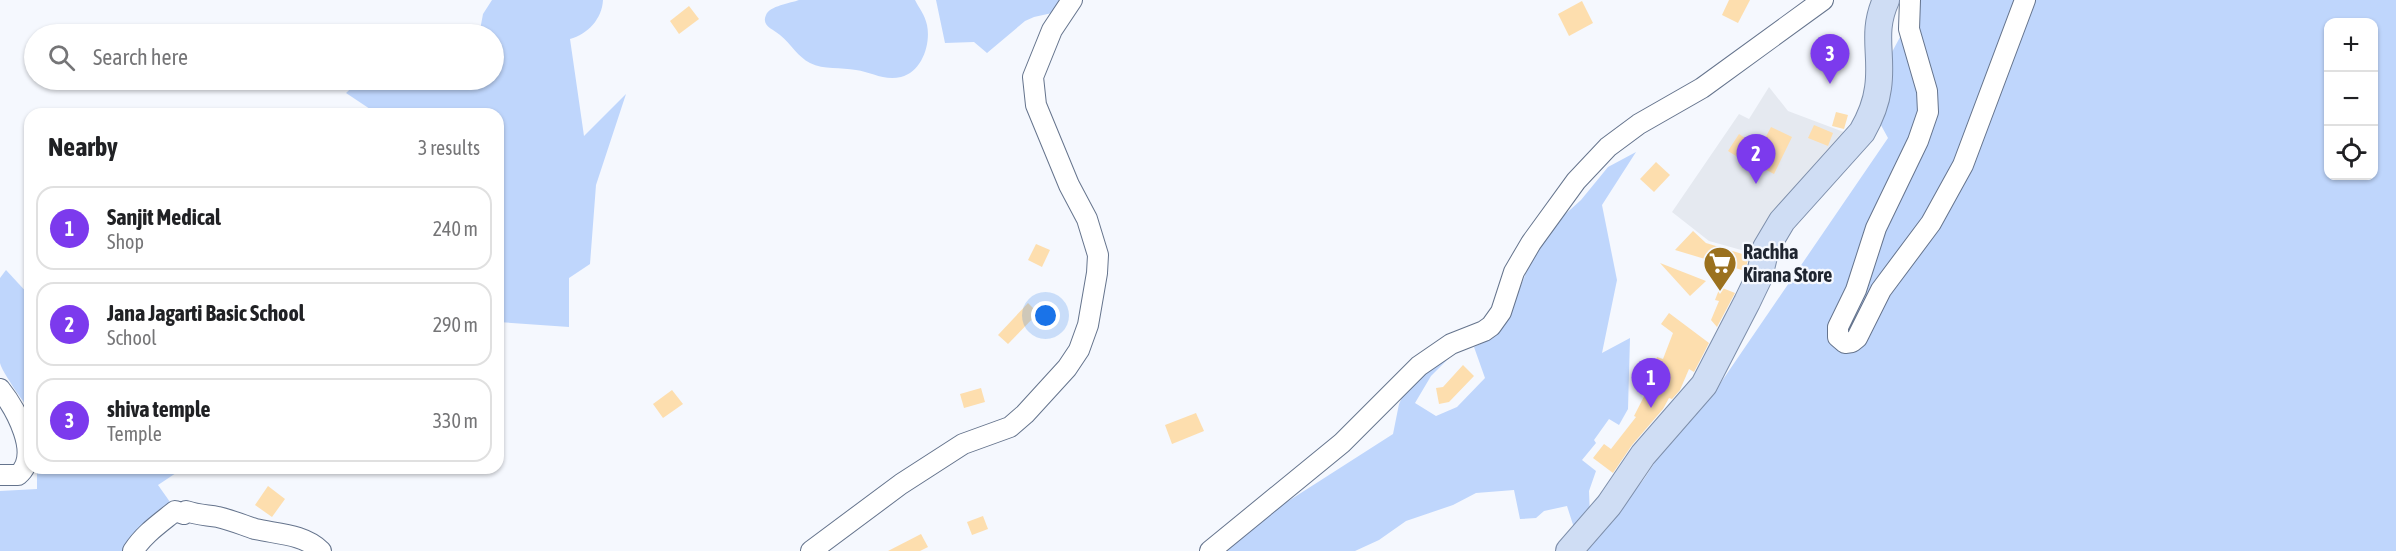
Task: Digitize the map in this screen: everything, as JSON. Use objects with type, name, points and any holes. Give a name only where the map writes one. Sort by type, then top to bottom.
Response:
[{"type":"main road","points":[[1569,551],[1609,505],[1643,455],[1704,385],[1759,277],[1766,248],[1782,220],[1862,132],[1870,116],[1879,87],[1878,28],[1886,0]]},
{"type":"street","points":[[811,551],[901,484],[963,444],[1010,427],[1067,368],[1079,350],[1088,325],[1098,255],[1087,219],[1069,184],[1036,105],[1033,77],[1052,30],[1072,0]]},
{"type":"street","points":[[1210,551],[1342,443],[1419,366],[1451,344],[1491,326],[1501,312],[1514,272],[1531,243],[1576,181],[1608,147],[1639,124],[1702,88],[1823,0]]},
{"type":"street","points":[[1910,0],[1909,29],[1928,91],[1928,112],[1918,141],[1876,228],[1856,290],[1838,327],[1838,337],[1845,343],[1857,338],[1881,290],[1919,241],[1947,197],[1970,149],[2025,0]]},
{"type":"street","points":[[0,389],[20,420],[24,434]]},
{"type":"street","points":[[0,475],[18,475],[24,466]]},
{"type":"street","points":[[133,551],[147,532],[175,511],[220,517],[256,529],[295,537],[305,540],[321,551]]},
{"type":"shaded area","points":[[492,0],[603,0],[600,13],[593,25],[577,37],[570,39],[584,136],[626,94],[596,185],[590,264],[569,278],[569,327],[504,322],[504,108],[368,108],[346,93],[349,90],[504,90],[504,24],[481,24],[483,14]]},
{"type":"shaded area","points":[[799,0],[915,0],[928,32],[926,48],[920,63],[908,74],[895,78],[850,69],[821,67],[810,63],[765,22],[766,15],[771,9]]},
{"type":"shaded area","points":[[936,0],[1062,0],[1052,13],[1025,21],[987,53],[974,42],[945,43]]},
{"type":"shaded area","points":[[1920,0],[2396,0],[2396,551],[1586,551],[1644,479],[1661,453],[1711,397],[1888,138],[1876,116],[1892,52]]},
{"type":"shaded area","points":[[1769,87],[1788,111],[1865,140],[1752,253],[1709,241],[1672,212],[1739,114],[1749,119]]},
{"type":"shaded area","points":[[1636,152],[1602,205],[1617,280],[1602,353],[1630,338],[1628,409],[1619,425],[1609,419],[1594,440],[1596,443],[1582,460],[1596,471],[1589,491],[1590,516],[1576,534],[1567,506],[1544,511],[1536,518],[1520,519],[1514,490],[1476,493],[1453,505],[1406,521],[1379,540],[1355,551],[1219,551],[1279,507],[1393,434],[1399,404],[1410,381],[1460,347],[1431,376],[1415,403],[1436,416],[1457,407],[1485,378],[1474,347],[1493,338],[1519,290],[1535,251],[1551,227],[1581,200],[1608,167]]},
{"type":"shaded area","points":[[6,270],[24,290],[24,402],[0,363],[0,278]]},
{"type":"shaded area","points":[[37,474],[174,474],[158,485],[170,502],[144,524],[125,551],[0,551],[0,491],[37,489]]},
{"type":"building","points":[[1729,0],[1750,0],[1738,23],[1722,15]]},
{"type":"building","points":[[1582,1],[1593,23],[1569,36],[1558,14]]},
{"type":"building","points":[[689,6],[699,19],[679,34],[670,21]]},
{"type":"building","points":[[1836,112],[1848,115],[1844,129],[1832,126]]},
{"type":"building","points":[[1814,125],[1833,133],[1828,146],[1808,138]]},
{"type":"building","points":[[1771,127],[1792,137],[1774,174],[1728,151],[1739,134],[1760,148]]},
{"type":"building","points":[[1656,162],[1670,175],[1654,192],[1640,179]]},
{"type":"building","points":[[1693,231],[1706,243],[1749,256],[1745,271],[1729,266],[1733,258],[1725,265],[1675,250]]},
{"type":"building","points":[[1036,244],[1050,250],[1042,267],[1028,260]]},
{"type":"building","points":[[1660,263],[1706,281],[1690,296]]},
{"type":"building","points":[[1720,287],[1735,293],[1717,327],[1711,320],[1719,301],[1715,300]]},
{"type":"building","points":[[1028,303],[1038,313],[1008,344],[998,335]]},
{"type":"building","points":[[1669,313],[1709,343],[1694,372],[1689,369],[1680,390],[1672,399],[1669,398],[1613,473],[1593,458],[1604,444],[1611,449],[1636,417],[1634,416],[1657,371],[1652,369],[1657,357],[1663,359],[1673,333],[1661,324]]},
{"type":"building","points":[[1463,365],[1474,376],[1449,402],[1439,404],[1436,388],[1443,387]]},
{"type":"building","points":[[981,388],[985,402],[964,408],[960,394]]},
{"type":"building","points":[[672,390],[683,404],[663,418],[653,404]]},
{"type":"building","points":[[1196,413],[1204,431],[1172,444],[1165,425]]},
{"type":"building","points":[[268,486],[285,499],[272,517],[255,505]]},
{"type":"building","points":[[983,516],[988,529],[972,535],[967,522]]},
{"type":"building","points":[[921,534],[928,547],[920,551],[888,551]]},
{"type":"place","name":"shiva temple","points":[[1830,84]]},
{"type":"place","name":"Jana Jagarti Basic School","points":[[1756,184]]},
{"type":"place","name":"Rachha Kirana Store","points":[[1720,292]]},
{"type":"place","name":"Sanjit Medical","points":[[1651,408]]}]
